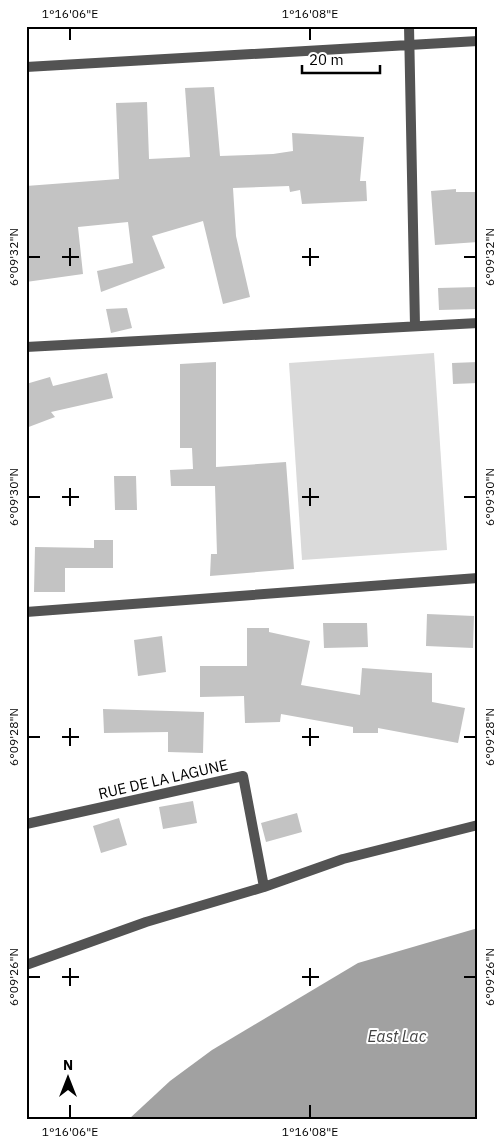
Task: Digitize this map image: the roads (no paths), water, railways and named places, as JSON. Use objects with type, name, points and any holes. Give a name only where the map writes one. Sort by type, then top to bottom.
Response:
[{"type":"street","points":[[409,26],[416,326]]},
{"type":"street","points":[[26,67],[478,41]]},
{"type":"street","points":[[26,347],[478,323]]},
{"type":"street","points":[[26,612],[478,578]]},
{"type":"street","name":"RUE DE LA LAGUNE","points":[[26,824],[243,776],[264,887]]},
{"type":"street","points":[[26,965],[146,922],[264,887],[343,859],[478,825]]},
{"type":"water","name":"East Lac","points":[[478,928],[478,1119],[129,1119],[170,1081],[212,1050],[358,963]]}]
